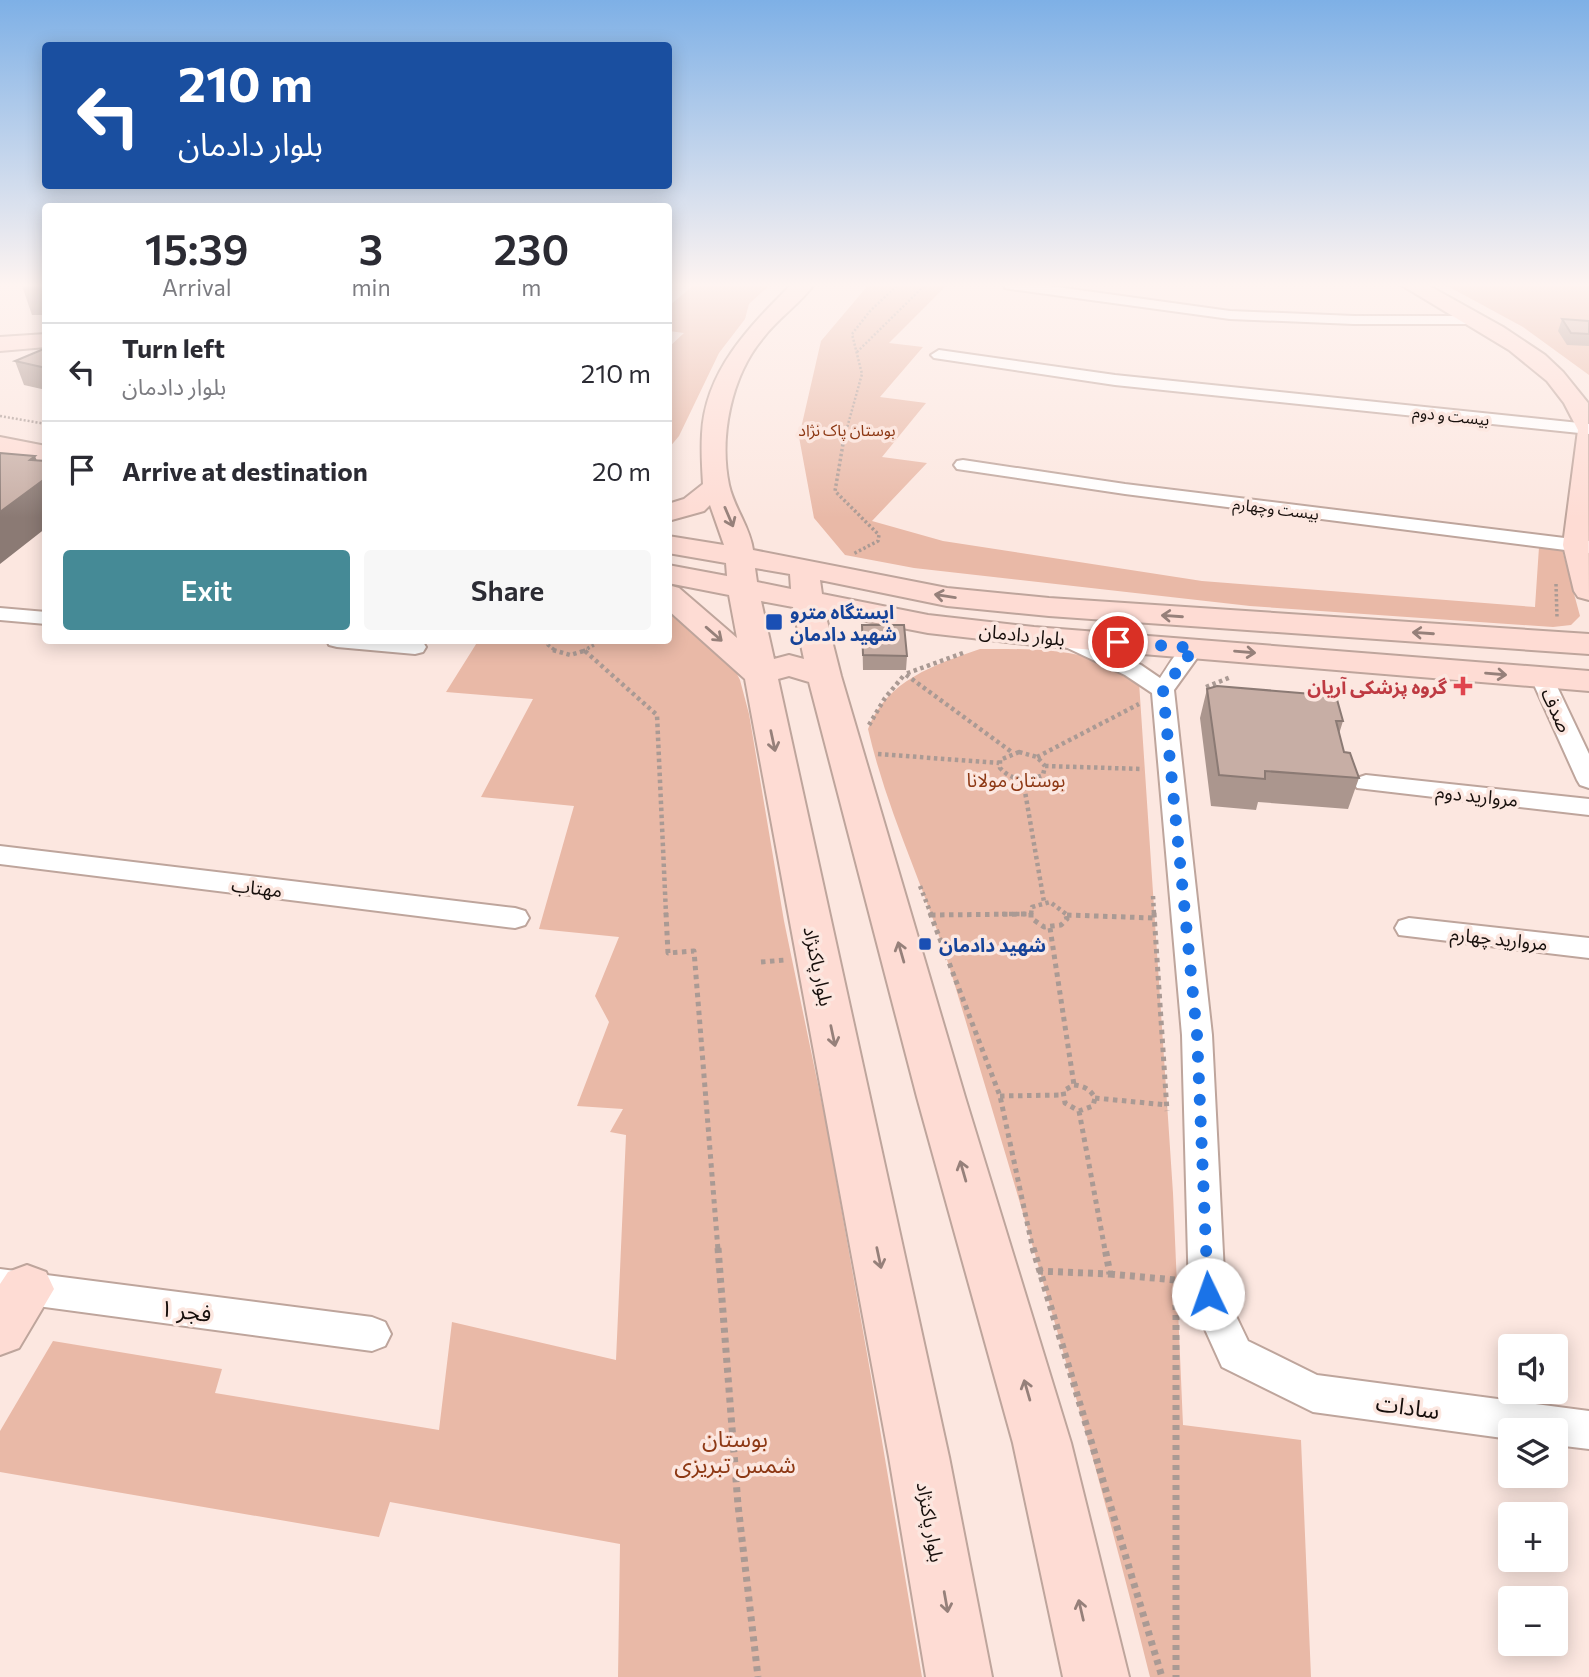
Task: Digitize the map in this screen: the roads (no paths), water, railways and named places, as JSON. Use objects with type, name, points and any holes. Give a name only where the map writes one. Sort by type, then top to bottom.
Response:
[{"type":"main road","name":"بلوار پاکنژاد","points":[[738,361],[727,380],[714,432],[716,486],[737,536],[743,589],[759,674],[919,1457],[959,1677]]},
{"type":"main road","points":[[1535,361],[1571,396],[1589,430],[1583,546],[1589,591]]},
{"type":"main road","points":[[1559,361],[1589,390]]},
{"type":"main road","points":[[0,445],[38,453]]},
{"type":"main road","points":[[0,459],[38,453]]},
{"type":"main road","points":[[672,512],[694,505],[716,486]]},
{"type":"main road","name":"بلوار دادمان","points":[[672,545],[947,597],[1049,607],[1589,644]]},
{"type":"main road","points":[[804,568],[807,601],[821,665],[1042,1443],[1096,1677]]},
{"type":"main road","name":"بلوار دادمان","points":[[672,575],[928,624],[1067,639],[1589,681]]},
{"type":"main road","points":[[672,598],[759,674],[789,665],[821,665]]},
{"type":"main road","points":[[821,665],[835,637],[883,625],[928,624]]},
{"type":"street","name":"بیست و دوم","points":[[983,361],[1115,380],[1589,430]]},
{"type":"street","name":"بیست وچهارم","points":[[963,464],[1125,489],[1583,546]]},
{"type":"street","points":[[0,614],[42,618]]},
{"type":"street","points":[[1067,639],[1132,670],[1152,696],[1194,648]]},
{"type":"street","points":[[389,644],[415,646]]},
{"type":"street","name":"صدف","points":[[1542,678],[1589,780]]},
{"type":"street","name":"سادات","points":[[1152,696],[1197,1035],[1208,1294],[1236,1354],[1313,1393],[1589,1430]]},
{"type":"street","name":"مروارید دوم","points":[[1366,783],[1589,807]]},
{"type":"street","name":"مهتاب","points":[[0,855],[515,918]]},
{"type":"street","name":"مروارید چهارم","points":[[1409,928],[1589,948]]},
{"type":"street","name":"فجر ۱","points":[[9,1301],[372,1334]]},
{"type":"place","name":"ایستگاه مترو شهید دادمان","points":[[774,622]]},
{"type":"place","name":"گروه پزشکی آریان","points":[[1463,686]]},
{"type":"place","name":"شهید دادمان","points":[[925,944]]},
{"type":"park label","name":"بوستان پاک نژاد","points":[[847,429]]},
{"type":"park label","name":"بوستان مولانا","points":[[1016,779]]},
{"type":"park label","name":"بوستان شمس تبریزی","points":[[735,1451]]}]
